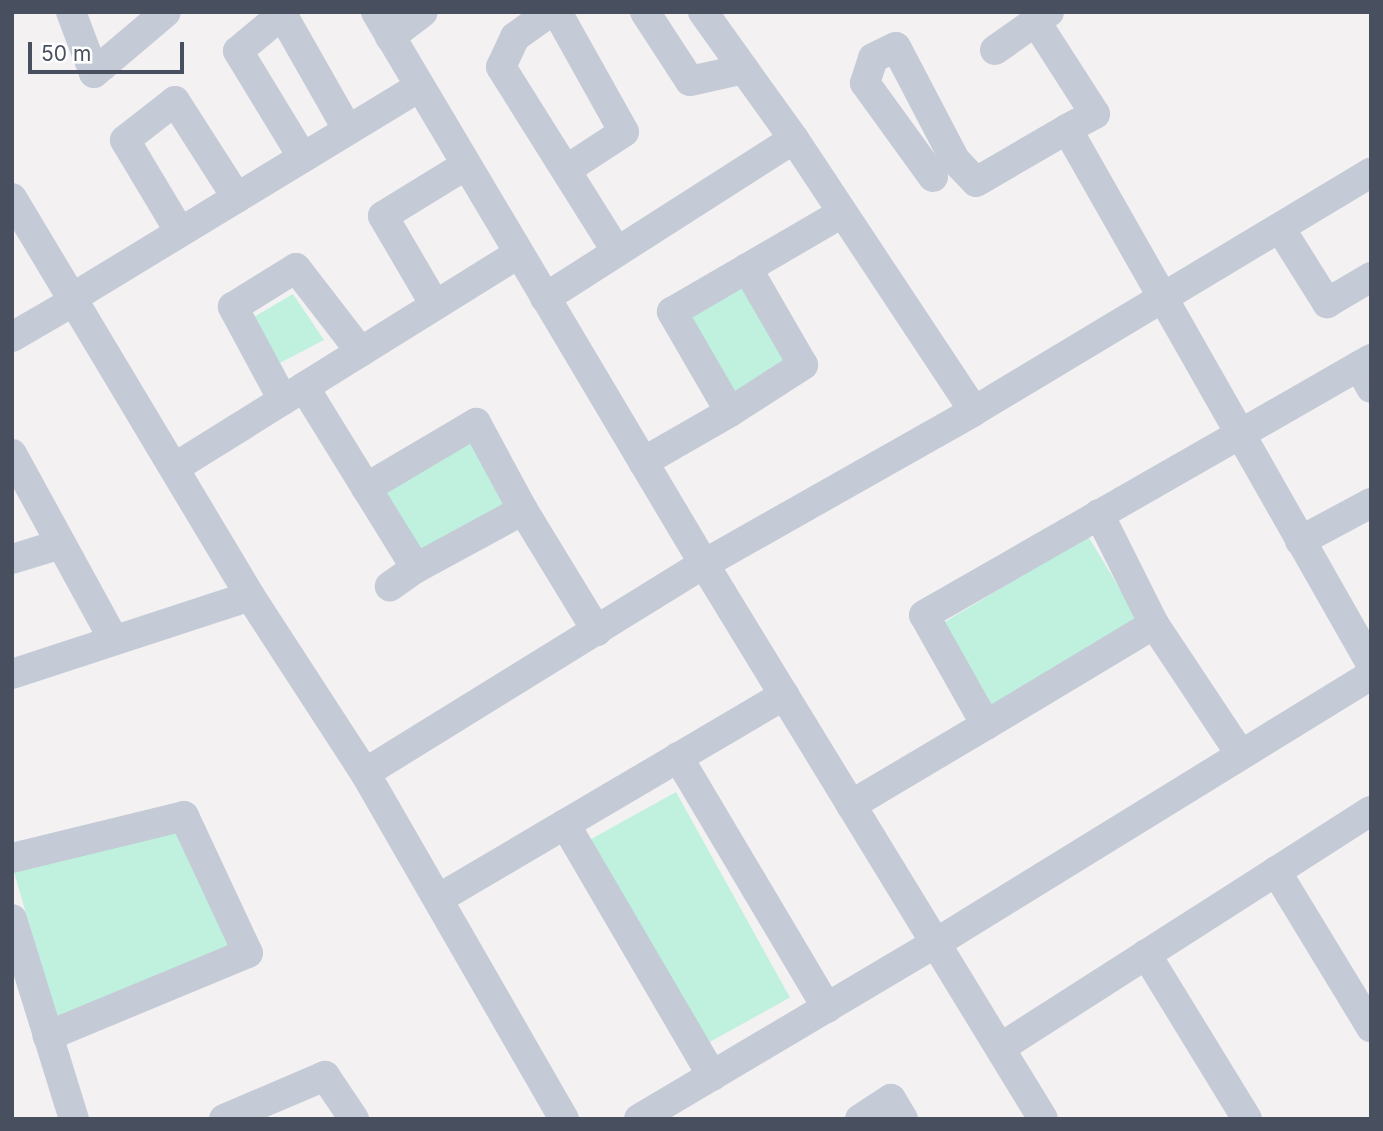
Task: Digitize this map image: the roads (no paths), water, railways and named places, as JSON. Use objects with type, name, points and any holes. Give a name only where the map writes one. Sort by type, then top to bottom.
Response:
[{"type":"street","points":[[71,12],[94,73],[166,12]]},
{"type":"street","points":[[423,12],[383,25],[704,564],[1043,1119]]},
{"type":"street","points":[[550,12],[515,37],[501,67],[617,252]]},
{"type":"street","points":[[557,12],[624,132],[566,170]]},
{"type":"street","points":[[645,12],[690,81],[744,69]]},
{"type":"street","points":[[703,12],[794,139],[974,411]]},
{"type":"street","points":[[303,158],[238,51],[283,13],[348,130]]},
{"type":"street","points":[[933,177],[865,83],[873,58],[896,47],[955,160],[976,182],[1095,114],[1042,17],[995,50]]},
{"type":"street","points":[[12,337],[419,87]]},
{"type":"street","points":[[180,232],[125,140],[176,101],[237,198]]},
{"type":"street","points":[[1067,129],[1161,299],[1371,664]]},
{"type":"street","points":[[545,298],[794,139]]},
{"type":"street","points":[[435,305],[383,216],[466,165]]},
{"type":"street","points":[[365,773],[704,564],[974,411],[1371,172]]},
{"type":"street","points":[[12,198],[20,229],[73,300],[250,596],[365,773],[564,1119]]},
{"type":"street","points":[[730,412],[671,312],[842,213]]},
{"type":"street","points":[[1280,228],[1327,303],[1371,277]]},
{"type":"street","points":[[174,468],[518,254]]},
{"type":"street","points":[[361,352],[296,268],[233,307],[294,394],[366,488],[416,568]]},
{"type":"street","points":[[643,462],[730,412],[803,365],[747,268]]},
{"type":"street","points":[[986,725],[924,615],[1238,433],[1367,371]]},
{"type":"street","points":[[366,488],[477,423],[523,510],[597,631]]},
{"type":"street","points":[[12,454],[114,640]]},
{"type":"street","points":[[1300,541],[1371,503]]},
{"type":"street","points":[[390,586],[416,568],[523,510]]},
{"type":"street","points":[[1099,514],[1154,624],[1241,755]]},
{"type":"street","points":[[14,556],[61,544]]},
{"type":"street","points":[[12,674],[250,596]]},
{"type":"street","points":[[851,805],[1154,624]]},
{"type":"street","points":[[639,1119],[936,943],[1371,675]]},
{"type":"street","points":[[438,899],[784,695]]},
{"type":"street","points":[[678,757],[827,1008]]},
{"type":"street","points":[[1000,1048],[1371,811]]},
{"type":"street","points":[[12,858],[184,816],[248,953],[48,1036]]},
{"type":"street","points":[[565,824],[712,1076]]},
{"type":"street","points":[[1276,871],[1371,1027]]},
{"type":"street","points":[[12,919],[74,1119]]},
{"type":"street","points":[[1146,954],[1247,1119]]},
{"type":"street","points":[[224,1119],[325,1076],[348,1117]]},
{"type":"street","points":[[860,1119],[891,1099],[903,1119]]}]
